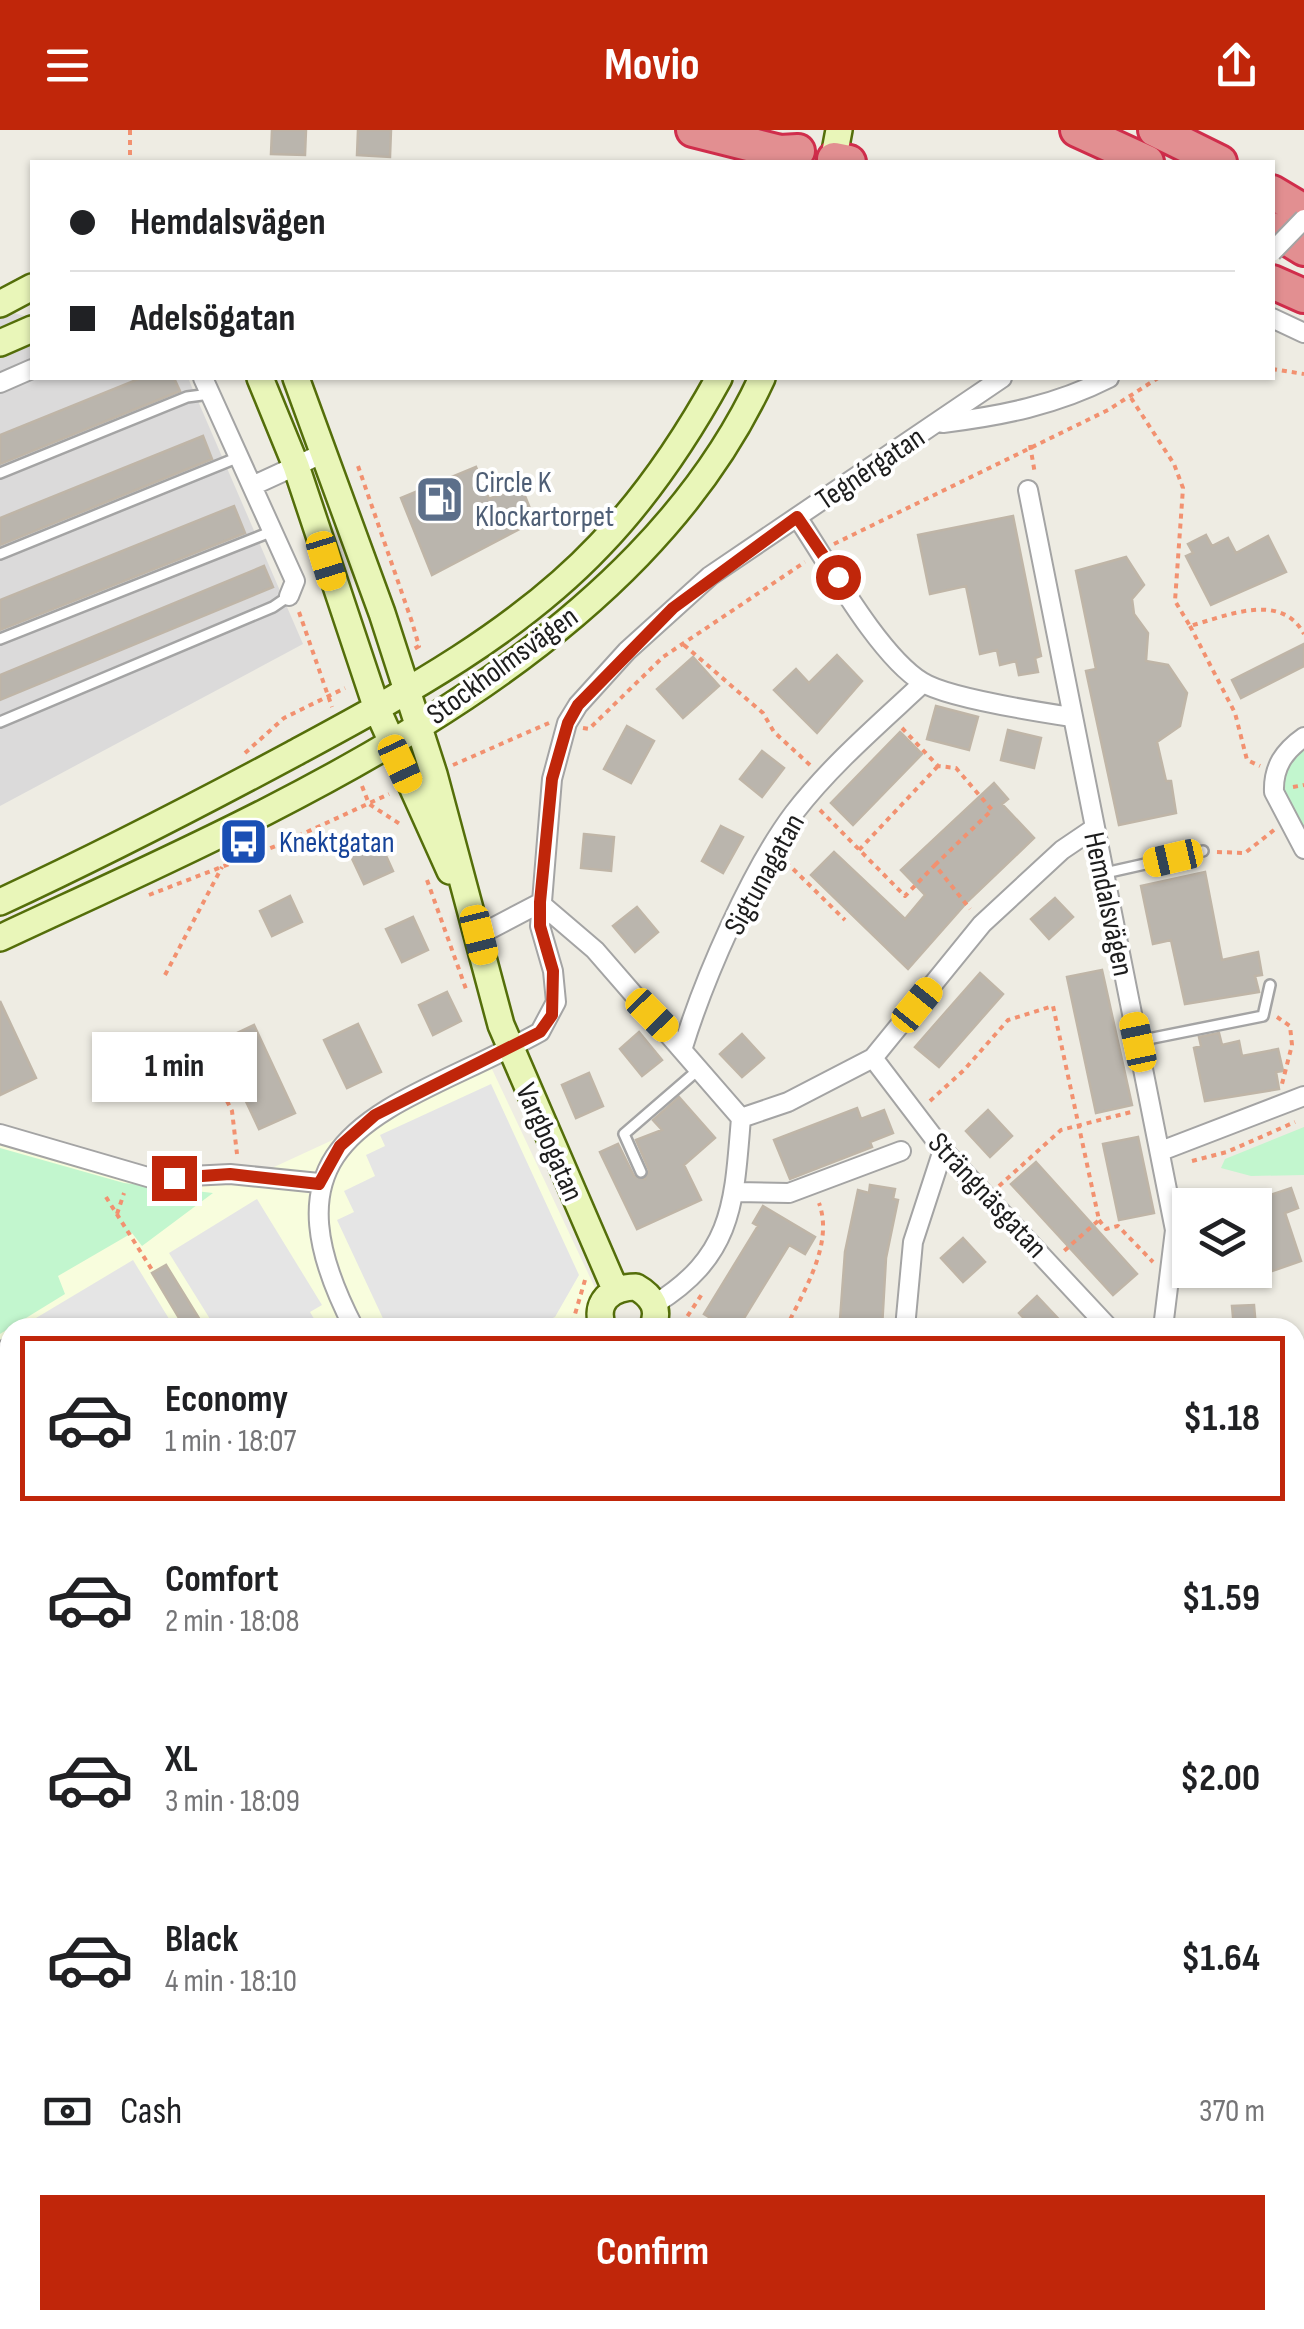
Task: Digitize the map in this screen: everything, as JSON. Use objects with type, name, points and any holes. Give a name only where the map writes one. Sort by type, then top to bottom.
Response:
[{"type":"highway","points":[[693,130],[780,152],[799,148]]},
{"type":"highway","points":[[1077,130],[1143,160]]},
{"type":"highway","points":[[1155,130],[1216,160]]},
{"type":"highway","points":[[1275,194],[1304,211]]},
{"type":"highway","points":[[1275,231],[1304,249]]},
{"type":"highway","points":[[1275,283],[1304,296]]},
{"type":"main road","points":[[799,148],[839,153]]},
{"type":"main road","points":[[0,304],[30,288]]},
{"type":"main road","points":[[0,343],[30,330]]},
{"type":"main road","points":[[261,380],[296,466],[377,709]]},
{"type":"main road","points":[[297,380],[326,452],[405,693]]},
{"type":"main road","name":"Stockholmsvägen","points":[[0,902],[193,808],[377,709],[474,649],[598,548],[648,489],[718,380]]},
{"type":"main road","name":"Stockholmsvägen","points":[[0,938],[188,847],[419,727],[508,669],[626,567],[701,477],[761,380]]},
{"type":"main road","name":"Vargbogatan","points":[[405,693],[434,774],[510,1049],[615,1289]]},
{"type":"main road","name":"Vargbogatan","points":[[377,709],[479,935]]},
{"type":"main road","points":[[601,1318],[599,1311],[615,1289],[636,1287],[654,1316]]},
{"type":"street","points":[[1275,249],[1304,219]]},
{"type":"street","points":[[1275,319],[1304,333]]},
{"type":"street","points":[[0,383],[30,370]]},
{"type":"street","name":"Tegnérgatan","points":[[319,1184],[340,1146],[375,1115],[540,1032],[556,1002],[553,971],[540,926],[552,779],[568,723],[599,681],[673,608],[797,517],[999,380]]},
{"type":"street","points":[[937,423],[1003,415],[1080,392],[1104,380]]},
{"type":"street","points":[[207,386],[295,581],[288,598]]},
{"type":"street","points":[[252,486],[326,452]]},
{"type":"street","name":"Hemdalsvägen","points":[[1028,490],[1092,829],[1161,1151],[1172,1236]]},
{"type":"street","points":[[797,517],[872,628],[924,683],[1021,709],[1072,717]]},
{"type":"street","name":"Sigtunagatan","points":[[683,1047],[724,947],[772,848],[825,779],[924,683]]},
{"type":"street","points":[[1304,737],[1288,749],[1276,770],[1274,792],[1304,849]]},
{"type":"street","points":[[742,1118],[788,1102],[874,1058],[982,924],[1062,850],[1092,829]]},
{"type":"street","points":[[479,935],[540,902],[596,950],[742,1118],[736,1192],[720,1243],[654,1316]]},
{"type":"street","name":"Strängnäsgatan","points":[[874,1058],[943,1150],[1100,1318]]},
{"type":"street","points":[[1161,1151],[1304,1096]]},
{"type":"street","points":[[0,1134],[151,1178],[197,1179],[230,1174],[319,1184],[318,1234],[350,1318]]},
{"type":"street","points":[[906,1318],[913,1242],[943,1150]]},
{"type":"street","points":[[736,1192],[789,1193],[900,1151]]},
{"type":"street","name":"Hemdalsvägen","points":[[1164,1318],[1172,1265]]},
{"type":"lane","points":[[0,474],[207,386]]},
{"type":"lane","points":[[0,554],[240,457]]},
{"type":"lane","points":[[0,639],[273,531]]},
{"type":"lane","points":[[0,722],[288,598]]},
{"type":"lane","points":[[1102,874],[1203,851]]},
{"type":"lane","points":[[1138,1042],[1263,1016],[1270,985]]},
{"type":"lane","points":[[641,1172],[624,1134],[698,1070]]},
{"type":"path","points":[[130,130],[130,160]]},
{"type":"path","points":[[1275,369],[1304,374]]},
{"type":"path","points":[[434,774],[538,726],[568,723],[588,729],[652,666],[820,551],[1131,398],[1155,380]]},
{"type":"path","points":[[1131,398],[1174,464],[1183,488],[1175,601],[1235,713],[1247,760],[1276,770]]},
{"type":"path","points":[[240,757],[284,718],[327,697],[296,602],[288,598]]},
{"type":"path","points":[[1190,626],[1265,608],[1287,613],[1304,634]]},
{"type":"path","points":[[683,644],[762,713],[774,732],[825,779]]},
{"type":"path","points":[[808,798],[905,896],[992,810],[956,768],[938,766],[889,714]]},
{"type":"path","points":[[860,850],[938,766]]},
{"type":"path","points":[[146,897],[267,849],[410,785]]},
{"type":"path","points":[[368,804],[404,826],[413,839]]},
{"type":"path","points":[[259,834],[267,849]]},
{"type":"path","points":[[1203,851],[1246,853],[1266,834]]},
{"type":"path","points":[[772,848],[845,920]]},
{"type":"path","points":[[935,864],[982,924]]},
{"type":"path","points":[[165,975],[222,867]]},
{"type":"path","points":[[426,876],[472,1004]]},
{"type":"path","points":[[914,1111],[942,1093],[1008,1020],[1053,1006],[1099,1220],[1106,1229],[1118,1226],[1151,1263],[1172,1252]]},
{"type":"path","points":[[1282,1106],[1282,1077],[1292,1044],[1290,1026]]},
{"type":"path","points":[[148,1058],[194,1063],[211,1070],[223,1086],[238,1136],[237,1157],[230,1174]]},
{"type":"path","points":[[988,1196],[1061,1130],[1152,1108]]},
{"type":"path","points":[[1176,1166],[1227,1152],[1304,1118]]},
{"type":"path","points":[[790,1318],[812,1275],[826,1222],[812,1184]]},
{"type":"path","points":[[117,1214],[124,1193]]},
{"type":"path","points":[[106,1197],[154,1273]]},
{"type":"path","points":[[1051,1264],[1099,1220]]},
{"type":"shaded area","points":[[0,309],[30,317],[30,380],[189,380],[303,644],[0,806]]},
{"type":"shaded area","points":[[491,1067],[596,1290],[584,1318],[0,1318],[0,1141],[122,1176],[246,1180]]},
{"type":"shaded area","points":[[491,1084],[579,1275],[555,1317],[383,1318],[337,1220],[354,1212],[344,1191],[375,1176],[366,1155],[385,1146],[380,1135]]},
{"type":"shaded area","points":[[257,1199],[322,1305],[310,1312],[314,1318],[209,1318],[169,1253]]},
{"type":"shaded area","points":[[133,1260],[168,1318],[36,1318]]},
{"type":"green space","points":[[1304,747],[1304,831],[1283,792],[1286,756]]},
{"type":"green space","points":[[1304,1127],[1304,1175],[1251,1176],[1221,1168],[1225,1159]]},
{"type":"green space","points":[[0,1148],[124,1183],[213,1193],[142,1246],[132,1233],[58,1276],[65,1294],[26,1318],[0,1318]]},
{"type":"building","points":[[272,130],[306,130],[305,155],[271,154]]},
{"type":"building","points":[[358,130],[391,130],[390,157],[357,155]]},
{"type":"building","points":[[136,380],[175,380],[180,391],[0,464],[0,435]]},
{"type":"building","points":[[203,436],[212,459],[0,545],[0,518]]},
{"type":"building","points":[[476,467],[489,499],[521,486],[535,521],[432,575],[401,498]]},
{"type":"building","points":[[234,506],[245,533],[0,630],[0,600]]},
{"type":"building","points":[[1013,516],[1041,656],[1035,658],[1038,672],[1019,675],[1016,661],[1000,665],[997,650],[980,654],[966,586],[930,594],[918,535]]},
{"type":"building","points":[[1206,535],[1212,546],[1228,538],[1236,553],[1268,536],[1286,572],[1211,605],[1186,556],[1193,553],[1188,544]]},
{"type":"building","points":[[1126,557],[1144,585],[1132,599],[1134,614],[1148,633],[1146,661],[1168,665],[1187,693],[1180,726],[1157,742],[1166,781],[1171,781],[1176,813],[1119,825],[1086,671],[1096,669],[1076,571]]},
{"type":"building","points":[[264,566],[273,587],[0,700],[0,675]]},
{"type":"building","points":[[1304,644],[1304,666],[1241,698],[1232,680]]},
{"type":"building","points":[[837,655],[862,681],[817,733],[774,690],[796,669],[809,683]]},
{"type":"building","points":[[693,657],[719,686],[683,718],[657,689]]},
{"type":"building","points":[[936,706],[978,717],[969,750],[927,739]]},
{"type":"building","points":[[627,726],[654,741],[631,783],[604,769]]},
{"type":"building","points":[[1008,730],[1041,738],[1034,768],[1001,760]]},
{"type":"building","points":[[900,732],[922,754],[853,825],[831,803]]},
{"type":"building","points":[[762,751],[784,768],[762,797],[740,779]]},
{"type":"building","points":[[994,783],[1008,799],[1002,804],[1034,838],[968,901],[908,969],[811,875],[834,852],[905,919],[925,895],[901,870]]},
{"type":"building","points":[[721,826],[743,837],[723,873],[702,861]]},
{"type":"building","points":[[584,834],[614,837],[611,871],[581,868]]},
{"type":"building","points":[[378,838],[393,871],[364,884],[349,852]]},
{"type":"building","points":[[1205,872],[1222,960],[1258,952],[1262,975],[1255,976],[1259,992],[1185,1004],[1171,940],[1153,944],[1141,886]]},
{"type":"building","points":[[290,896],[302,922],[272,936],[260,911]]},
{"type":"building","points":[[1055,898],[1073,917],[1049,939],[1031,919]]},
{"type":"building","points":[[637,907],[658,932],[635,952],[613,926]]},
{"type":"building","points":[[413,917],[428,950],[402,962],[386,929]]},
{"type":"building","points":[[1102,970],[1132,1105],[1096,1113],[1067,977]]},
{"type":"building","points":[[980,973],[1003,994],[939,1067],[915,1047]]},
{"type":"building","points":[[447,992],[461,1021],[433,1035],[419,1005]]},
{"type":"building","points":[[0,1001],[36,1078],[0,1095]]},
{"type":"building","points":[[358,1024],[381,1072],[347,1088],[324,1040]]},
{"type":"building","points":[[254,1025],[295,1113],[259,1129],[218,1042]]},
{"type":"building","points":[[639,1032],[662,1060],[642,1076],[620,1049]]},
{"type":"building","points":[[1219,1033],[1222,1045],[1239,1041],[1242,1056],[1278,1049],[1283,1071],[1276,1072],[1279,1089],[1205,1101],[1194,1048],[1201,1046],[1199,1037]]},
{"type":"building","points":[[742,1034],[764,1058],[742,1077],[720,1054]]},
{"type":"building","points":[[589,1073],[603,1106],[576,1118],[562,1085]]},
{"type":"building","points":[[679,1097],[715,1138],[684,1165],[701,1200],[637,1229],[600,1152],[618,1144],[634,1176],[645,1179],[649,1170],[636,1140],[662,1130],[653,1120]]},
{"type":"building","points":[[857,1108],[861,1119],[884,1110],[893,1133],[870,1142],[872,1147],[790,1179],[774,1140]]},
{"type":"building","points":[[988,1110],[1012,1136],[990,1157],[966,1131]]},
{"type":"building","points":[[1138,1137],[1154,1213],[1119,1220],[1103,1144]]},
{"type":"building","points":[[1036,1162],[1137,1274],[1113,1295],[1011,1184]]},
{"type":"building","points":[[870,1185],[895,1189],[893,1199],[898,1200],[886,1258],[883,1318],[840,1318],[845,1252],[858,1190],[869,1193]]},
{"type":"building","points":[[1291,1188],[1298,1208],[1285,1213],[1301,1261],[1272,1271],[1272,1194]]},
{"type":"building","points":[[763,1206],[815,1237],[805,1254],[789,1245],[744,1318],[711,1318],[704,1314],[758,1226],[753,1223]]},
{"type":"building","points":[[963,1238],[985,1262],[963,1282],[941,1258]]},
{"type":"building","points":[[166,1265],[199,1318],[179,1318],[152,1273]]},
{"type":"building","points":[[1037,1296],[1058,1318],[1024,1318],[1019,1313]]},
{"type":"building","points":[[1254,1305],[1255,1318],[1233,1318],[1232,1306]]},
{"type":"place","name":"Circle K Klockartorpet","points":[[440,499]]},
{"type":"place","name":"Knektgatan","points":[[244,842]]},
{"type":"route","points":[[174,1178],[230,1174],[319,1184],[340,1146],[375,1115],[540,1032],[556,1002],[553,971],[540,926],[552,779],[568,723],[578,705],[627,651],[710,576],[797,517],[838,577]]}]
